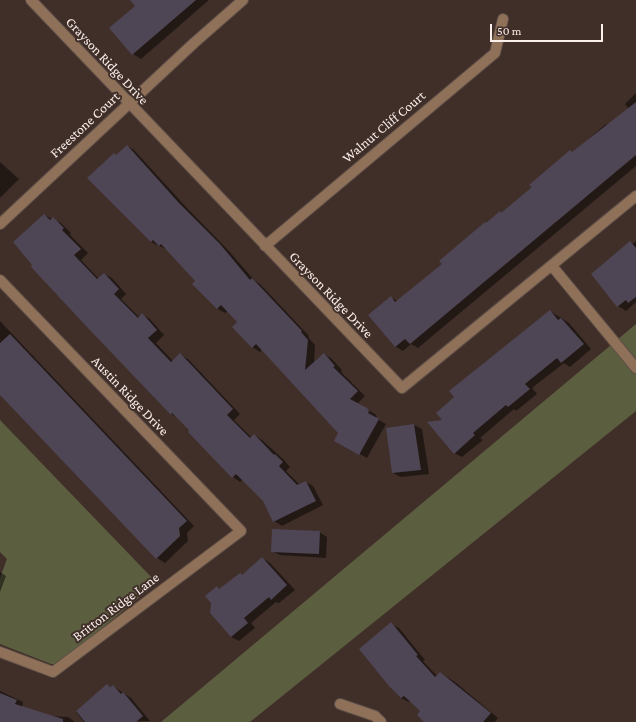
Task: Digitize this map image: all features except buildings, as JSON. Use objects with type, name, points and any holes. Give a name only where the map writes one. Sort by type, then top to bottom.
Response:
[{"type":"street","name":"Grayson Ridge Drive","points":[[31,0],[128,104],[402,388],[636,196]]},
{"type":"street","name":"Freestone Court","points":[[0,224],[128,104],[243,0]]},
{"type":"street","name":"Walnut Cliff Court","points":[[264,246],[495,53],[503,19]]},
{"type":"street","points":[[552,266],[636,368]]},
{"type":"street","name":"Austin Ridge Drive","points":[[0,280],[240,531]]},
{"type":"street","name":"Britton Ridge Lane","points":[[0,652],[53,672],[240,531]]},
{"type":"street","points":[[340,704],[375,716],[381,722]]},
{"type":"green space","points":[[636,324],[636,411],[250,722],[161,722]]},
{"type":"green space","points":[[0,420],[157,583],[58,664],[51,664],[0,644],[0,578],[7,559],[0,552]]}]
